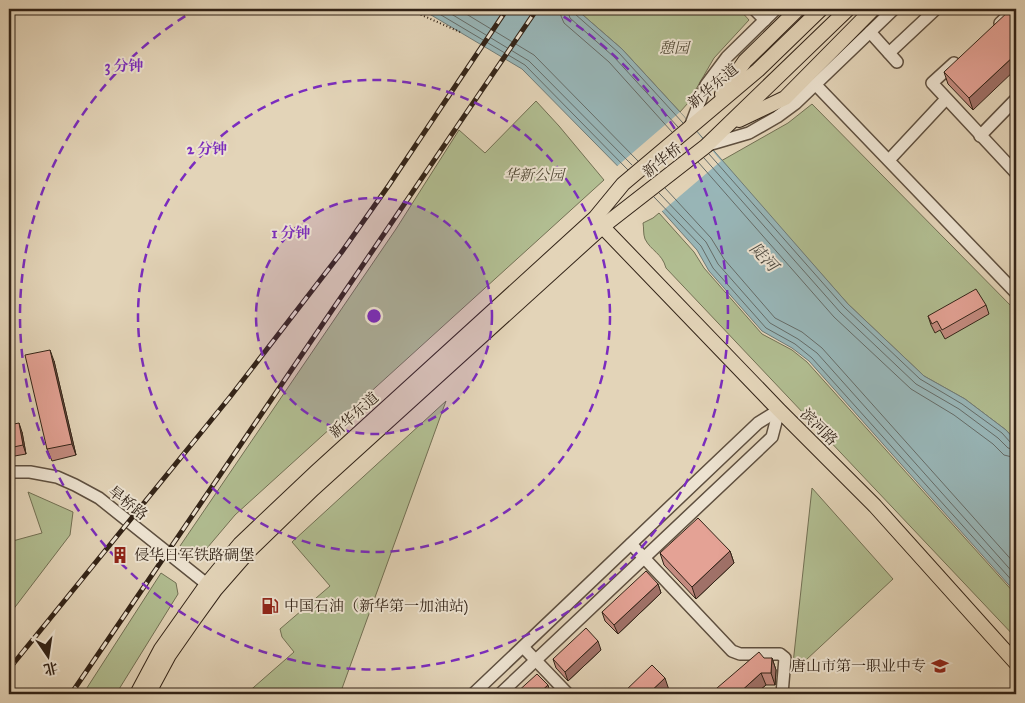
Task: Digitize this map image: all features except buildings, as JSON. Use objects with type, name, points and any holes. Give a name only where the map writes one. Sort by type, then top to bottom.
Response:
[{"type":"main road","name":"新华东道","points":[[690,128],[758,70],[821,9]]},
{"type":"main road","points":[[706,146],[848,9]]},
{"type":"main road","points":[[729,124],[785,98],[873,9]]},
{"type":"main road","points":[[711,109],[744,61],[796,10]]},
{"type":"main road","name":"新华桥","points":[[623,184],[690,128]]},
{"type":"main road","name":"新华桥","points":[[638,201],[706,146]]},
{"type":"main road","name":"新华东道","points":[[599,223],[623,184]]},
{"type":"main road","name":"新华东道","points":[[136,694],[161,649],[211,587],[313,489],[599,223],[638,201]]},
{"type":"main road","name":"滨河路","points":[[599,223],[779,410],[875,506],[1016,664]]},
{"type":"main road","name":"新华东道","points":[[148,694],[169,655],[211,587]]},
{"type":"street","points":[[754,9],[765,20]]},
{"type":"street","points":[[690,128],[706,86],[727,57],[776,9]]},
{"type":"street","points":[[706,146],[749,133],[778,117],[796,103],[894,9]]},
{"type":"street","points":[[870,32],[893,58],[936,9]]},
{"type":"street","points":[[994,27],[1015,9]]},
{"type":"street","points":[[960,58],[932,83],[1016,173]]},
{"type":"street","points":[[815,84],[1016,293]]},
{"type":"street","points":[[889,160],[946,98]]},
{"type":"street","points":[[980,136],[1016,99]]},
{"type":"street","points":[[473,694],[758,423],[779,410]]},
{"type":"street","points":[[500,694],[772,437],[779,410]]},
{"type":"street","name":"旱桥路","points":[[9,472],[30,472],[57,477],[99,498],[211,587]]},
{"type":"street","points":[[631,544],[732,651],[740,654],[780,654],[785,658],[782,694]]},
{"type":"street","points":[[523,647],[568,694]]},
{"type":"path","points":[[408,9],[460,32]]},
{"type":"green space","name":"憩园","points":[[576,9],[739,9],[749,20],[714,58],[688,103],[680,112],[622,49]]},
{"type":"green space","name":"华新公园","points":[[536,101],[604,180],[235,515],[202,554],[190,554],[180,546],[396,229],[459,130],[485,153]]},
{"type":"green space","points":[[812,104],[1016,311],[1016,441],[1006,430],[965,399],[924,376],[848,304],[721,161],[788,123]]},
{"type":"green space","points":[[659,213],[762,334],[792,350],[807,362],[1016,595],[1016,638],[666,268],[662,259],[647,243],[644,235],[643,223]]},
{"type":"green space","points":[[446,401],[340,694],[246,694],[294,652],[282,637],[280,629],[330,586],[292,542]]},
{"type":"green space","points":[[812,488],[893,579],[792,673]]},
{"type":"green space","points":[[28,492],[73,512],[70,535],[9,615],[9,542],[42,533]]},
{"type":"green space","points":[[161,573],[176,583],[178,594],[116,694],[83,694]]},
{"type":"water","name":"陡河","points":[[421,9],[576,9],[622,49],[680,112],[848,304],[924,376],[965,399],[1006,430],[1016,441],[1016,593],[809,361],[792,348],[762,331],[709,271],[697,250],[662,211],[522,69]]},
{"type":"pier","points":[[680,112],[721,161],[660,213],[615,168]]},
{"type":"railway","points":[[9,669],[230,397],[341,253],[507,9]]},
{"type":"railway","points":[[71,694],[537,9]]},
{"type":"place","name":"侵华日军铁路碉堡","points":[[120,555]]},
{"type":"place","name":"中国石油（新华第一加油站)","points":[[270,606]]},
{"type":"place","name":"唐山市第一职业中专","points":[[940,666]]}]
